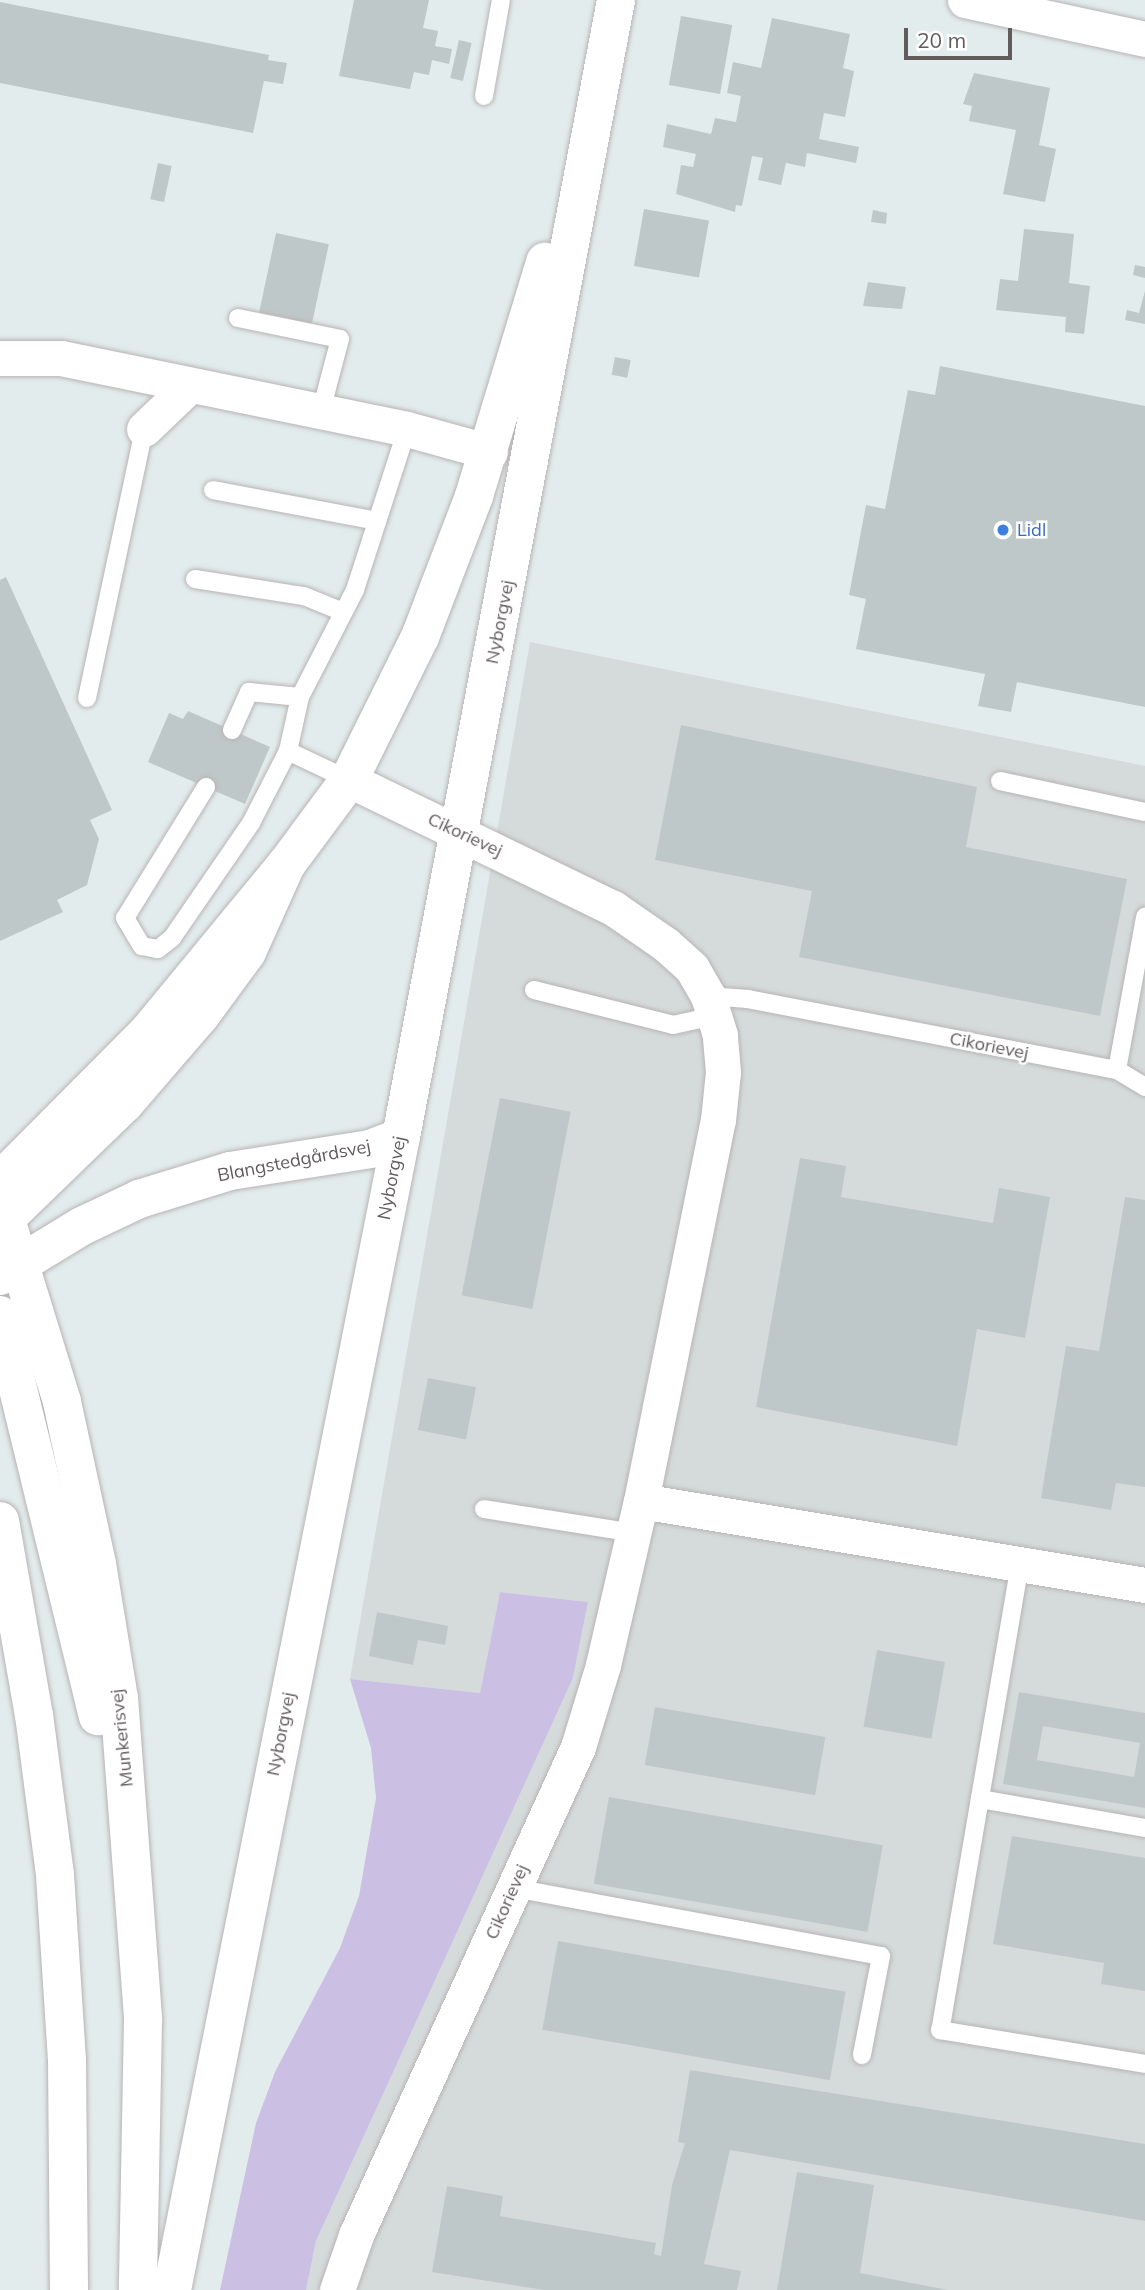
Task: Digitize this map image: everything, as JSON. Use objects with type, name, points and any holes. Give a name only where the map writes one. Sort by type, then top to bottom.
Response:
[{"type":"street","name":"Nyborgvej","points":[[172,2290],[401,1137],[616,0]]},
{"type":"street","points":[[965,0],[1145,39]]},
{"type":"street","name":"Nyborgvej","points":[[0,1181],[149,1031],[286,865],[349,780],[421,637],[490,452],[603,65]]},
{"type":"street","points":[[0,358],[61,358],[188,387],[407,429],[490,452]]},
{"type":"street","points":[[144,429],[188,387]]},
{"type":"street","name":"Cikorievej","points":[[337,2290],[356,2235],[578,1747],[603,1665],[638,1517],[718,1120],[723,1072],[711,1006],[692,968],[613,908],[349,780]]},
{"type":"street","points":[[2,1214],[124,1104],[200,1016],[247,953],[286,865]]},
{"type":"street","name":"Blangstedgårdsvej","points":[[7,1267],[102,1216],[186,1183],[280,1160],[370,1149],[401,1137]]},
{"type":"street","name":"Munkerisvej","points":[[2,1214],[7,1267],[62,1402],[97,1564],[118,1698],[134,1864],[143,2020],[138,2290]]},
{"type":"street","points":[[0,1315],[134,1864]]},
{"type":"street","points":[[638,1517],[1020,1564],[1145,1585]]},
{"type":"street","points":[[0,1521],[34,1715],[55,1875],[67,2060],[69,2290]]},
{"type":"lane","points":[[484,96],[501,0]]},
{"type":"lane","points":[[238,318],[340,339],[321,411]]},
{"type":"lane","points":[[87,698],[144,429]]},
{"type":"lane","points":[[206,787],[125,918],[142,946],[158,949],[172,938],[251,823],[288,751],[300,696],[344,612],[407,429]]},
{"type":"lane","points":[[490,452],[530,464]]},
{"type":"lane","points":[[213,491],[377,521]]},
{"type":"lane","points":[[195,579],[304,597],[344,612]]},
{"type":"lane","points":[[232,730],[249,692],[300,696]]},
{"type":"lane","points":[[288,751],[349,780]]},
{"type":"lane","points":[[1000,781],[1145,812]]},
{"type":"lane","points":[[1145,917],[1117,1070],[1145,1087]]},
{"type":"lane","points":[[534,990],[673,1025],[711,1006]]},
{"type":"lane","name":"Cikorievej","points":[[711,1006],[748,999],[1117,1070]]},
{"type":"lane","points":[[484,1509],[638,1517]]},
{"type":"lane","points":[[1020,1564],[940,2029],[1145,2064]]},
{"type":"lane","points":[[980,1798],[1145,1828]]},
{"type":"lane","points":[[513,1888],[881,1956],[862,2055]]},
{"type":"shaded area","points":[[530,642],[1145,766],[1145,2290],[306,2290],[316,2241],[573,1678],[588,1602],[500,1592],[480,1693],[350,1679]]},
{"type":"shaded area","points":[[500,1592],[588,1602],[573,1678],[316,2241],[306,2290],[220,2290],[256,2123],[275,2072],[340,1948],[359,1896],[376,1798],[371,1748],[350,1679],[480,1693]]},
{"type":"building","points":[[354,0],[429,0],[423,28],[438,31],[435,46],[452,49],[449,64],[432,60],[429,75],[414,72],[410,89],[339,76]]},
{"type":"building","points":[[0,2],[269,55],[268,60],[287,63],[283,84],[264,81],[253,133],[0,83]]},
{"type":"building","points":[[681,16],[732,25],[720,94],[669,85]]},
{"type":"building","points":[[772,18],[850,34],[843,68],[854,71],[845,117],[824,113],[819,139],[859,147],[856,163],[807,153],[805,167],[786,163],[781,185],[758,180],[763,158],[752,156],[742,206],[736,205],[735,212],[676,194],[681,165],[693,167],[696,154],[663,147],[667,124],[711,134],[715,118],[736,122],[741,96],[727,93],[733,62],[761,68]]},
{"type":"building","points":[[459,40],[472,43],[463,81],[450,78]]},
{"type":"building","points":[[974,73],[1050,88],[1039,145],[1056,149],[1045,202],[1003,194],[1016,130],[969,121],[972,106],[963,104]]},
{"type":"building","points":[[158,163],[172,166],[164,202],[150,199]]},
{"type":"building","points":[[644,209],[709,220],[699,278],[634,266]]},
{"type":"building","points":[[873,210],[887,213],[886,224],[871,222]]},
{"type":"building","points":[[1024,229],[1074,234],[1069,283],[1090,286],[1084,334],[1065,332],[1066,317],[996,310],[1000,279],[1018,281]]},
{"type":"building","points":[[276,233],[329,244],[312,323],[259,312]]},
{"type":"building","points":[[1135,265],[1145,267],[1145,278],[1133,275]]},
{"type":"building","points":[[868,282],[906,287],[902,309],[863,306]]},
{"type":"building","points":[[1145,291],[1145,324],[1125,320],[1127,310],[1139,313]]},
{"type":"building","points":[[615,357],[631,360],[627,378],[612,375]]},
{"type":"building","name":"Lidl","points":[[940,366],[1145,406],[1145,707],[1017,682],[1011,712],[978,706],[985,674],[856,649],[866,599],[849,595],[866,505],[885,509],[908,390],[935,395]]},
{"type":"building","points":[[6,577],[112,810],[90,820],[99,839],[87,885],[57,900],[63,912],[0,941],[0,580]]},
{"type":"building","points":[[188,711],[270,747],[245,804],[148,762],[169,713],[183,719]]},
{"type":"building","points":[[681,725],[977,787],[966,847],[1127,879],[1100,1016],[799,957],[812,891],[655,860]]},
{"type":"building","points":[[500,1098],[571,1112],[532,1309],[462,1295]]},
{"type":"building","points":[[800,1158],[846,1166],[841,1197],[993,1223],[999,1188],[1050,1197],[1025,1338],[977,1329],[957,1446],[756,1407]]},
{"type":"building","points":[[1125,1197],[1145,1200],[1145,1487],[1116,1483],[1111,1510],[1041,1498],[1066,1346],[1099,1351]]},
{"type":"building","points":[[428,1378],[476,1387],[466,1439],[418,1430]]},
{"type":"building","points":[[377,1612],[448,1626],[445,1645],[418,1640],[413,1665],[369,1656]]},
{"type":"building","points":[[877,1650],[945,1662],[931,1739],[863,1727]]},
{"type":"building","points":[[1019,1692],[1145,1713],[1145,1808],[1003,1784]],"holes":[[[1043,1726],[1140,1743],[1134,1777],[1037,1760]]]},
{"type":"building","points":[[655,1707],[825,1737],[815,1795],[645,1765]]},
{"type":"building","points":[[609,1797],[883,1845],[867,1932],[594,1884]]},
{"type":"building","points":[[1012,1836],[1145,1858],[1145,1991],[1101,1984],[1104,1963],[993,1944]]},
{"type":"building","points":[[558,1941],[846,1992],[830,2080],[542,2030]]},
{"type":"building","points":[[690,2070],[1145,2144],[1145,2221],[730,2150],[704,2264],[741,2271],[737,2290],[544,2290],[432,2272],[447,2186],[503,2196],[500,2216],[656,2243],[654,2254],[661,2256],[672,2185],[685,2143],[678,2142]]},
{"type":"building","points":[[797,2172],[874,2185],[860,2273],[948,2290],[777,2290]]},
{"type":"place","name":"Lidl","points":[[1003,530]]}]
